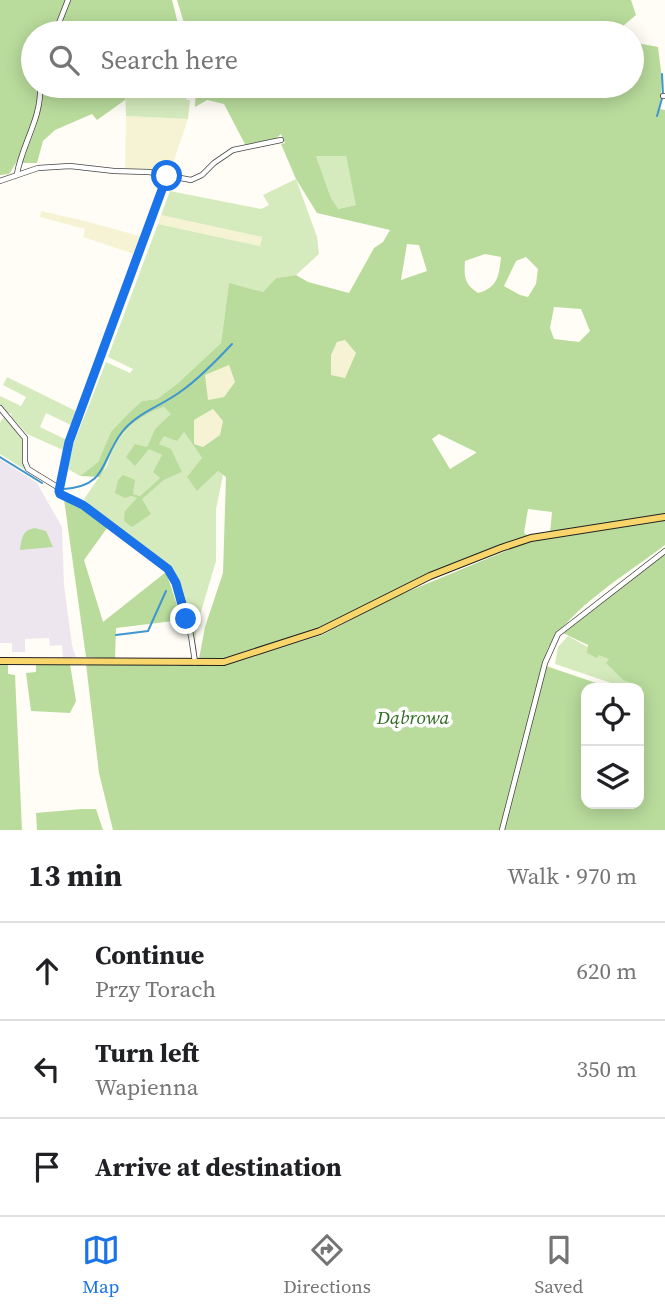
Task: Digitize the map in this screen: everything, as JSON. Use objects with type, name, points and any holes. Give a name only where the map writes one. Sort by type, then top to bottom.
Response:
[{"type":"main road","points":[[0,661],[224,662],[320,631],[430,576],[511,544],[531,538],[665,517]]},
{"type":"street","points":[[60,21],[68,0]]},
{"type":"street","points":[[17,174],[41,98]]},
{"type":"street","points":[[0,181],[43,168],[70,166],[149,172],[187,180],[197,178],[224,156],[243,147],[281,140]]},
{"type":"street","points":[[167,176],[69,442],[59,488],[60,494],[83,505],[168,569],[176,583],[195,662]]},
{"type":"street","points":[[0,408],[25,438],[25,462],[28,469],[59,488]]},
{"type":"street","points":[[502,830],[545,663],[553,642],[558,634],[585,611],[665,551]]},
{"type":"shaded area","points":[[126,116],[188,119],[169,175],[125,170]]},
{"type":"shaded area","points":[[41,211],[143,237],[137,255],[83,237],[85,229],[40,217]]},
{"type":"shaded area","points":[[161,215],[262,237],[260,246],[158,224]]},
{"type":"shaded area","points":[[345,340],[357,353],[345,378],[331,375],[331,355],[337,342]]},
{"type":"shaded area","points":[[229,365],[235,382],[224,397],[208,400],[204,375]]},
{"type":"shaded area","points":[[213,409],[223,421],[220,435],[203,447],[194,444],[194,420]]},
{"type":"shaded area","points":[[0,459],[37,483],[62,527],[64,585],[76,658],[63,658],[62,645],[50,646],[49,638],[25,639],[25,652],[12,652],[12,643],[0,643]]},
{"type":"green space","points":[[0,0],[66,0],[56,21],[21,21],[21,98],[38,98],[25,144],[15,165],[9,174],[0,175]]},
{"type":"green space","points":[[71,0],[172,0],[177,21],[61,21]]},
{"type":"green space","points":[[177,0],[631,0],[636,15],[629,21],[183,21]]},
{"type":"green space","points":[[644,44],[658,47],[662,79],[660,109],[665,110],[665,516],[550,533],[552,512],[528,509],[524,533],[529,536],[429,573],[318,629],[224,660],[199,659],[205,627],[223,573],[226,477],[218,471],[197,491],[187,477],[202,458],[184,432],[177,441],[164,436],[159,444],[171,449],[182,472],[164,480],[142,499],[151,514],[132,527],[124,521],[125,511],[137,498],[125,498],[115,493],[118,480],[123,475],[135,480],[133,494],[140,496],[160,478],[153,472],[162,455],[149,449],[135,466],[126,457],[135,444],[147,447],[155,429],[171,414],[164,407],[142,417],[124,432],[100,477],[80,476],[98,462],[111,432],[126,416],[142,401],[157,399],[178,383],[221,343],[229,283],[263,292],[276,278],[296,275],[308,282],[349,293],[374,248],[383,242],[390,230],[317,213],[296,179],[281,144],[285,143],[281,134],[274,140],[247,148],[224,104],[207,100],[195,107],[195,98],[644,98]],"holes":[[[316,156],[346,156],[356,205],[338,209],[331,198]],[[407,244],[419,245],[427,271],[401,280]],[[485,254],[501,257],[494,284],[485,291],[478,293],[473,290],[465,276],[465,261]],[[526,257],[538,269],[536,284],[528,297],[504,286],[516,261]],[[554,307],[581,309],[590,331],[579,342],[554,339],[550,328]],[[345,340],[356,353],[345,378],[331,375],[331,355],[337,342]],[[229,365],[235,382],[224,397],[208,400],[205,375]],[[213,409],[223,421],[220,435],[203,447],[194,444],[194,420]],[[439,434],[476,452],[450,469],[432,439]]]},
{"type":"green space","points":[[42,98],[125,98],[97,120],[92,114],[55,130],[43,141],[37,163],[22,163],[39,116]]},
{"type":"green space","points":[[125,98],[190,100],[188,119],[126,116]]},
{"type":"green space","points":[[316,156],[346,156],[357,205],[337,209]]},
{"type":"green space","points":[[296,179],[317,237],[319,254],[296,275],[276,278],[263,292],[229,284],[221,343],[157,399],[142,401],[111,433],[98,462],[80,476],[68,469],[73,445],[106,362],[130,373],[133,369],[108,357],[158,224],[260,246],[262,237],[161,215],[170,191],[261,209],[269,205],[263,195]]},
{"type":"green space","points":[[7,377],[78,412],[73,426],[46,413],[40,427],[67,440],[63,450],[27,434],[12,414],[0,406],[0,396],[21,406],[26,397],[3,385]]},
{"type":"green space","points":[[164,407],[172,414],[155,429],[147,447],[162,455],[160,478],[140,496],[131,496],[138,498],[151,513],[141,499],[164,480],[182,472],[159,444],[164,435],[184,432],[202,458],[197,491],[218,471],[223,475],[216,509],[216,561],[197,625],[195,643],[180,581],[166,565],[95,511],[84,499],[107,466],[113,447],[128,428],[146,412]]},
{"type":"green space","points":[[5,416],[24,438],[22,460],[30,473],[0,454],[0,422]]},
{"type":"green space","points":[[64,499],[107,528],[84,560],[103,622],[166,572],[182,620],[116,628],[115,659],[86,657]]},
{"type":"green space","name":"Dąbrowa","points":[[665,520],[665,545],[571,618],[548,648],[500,830],[113,830],[99,773],[86,664],[224,665],[322,635],[397,596],[530,541]]},
{"type":"green space","points":[[35,528],[46,531],[53,547],[20,550],[25,533]]},
{"type":"green space","points":[[665,554],[665,830],[503,830],[546,666],[596,683],[581,683],[581,809],[644,809],[644,683],[623,680],[606,663],[609,659],[599,655],[597,658],[587,653],[588,645],[563,633]]},
{"type":"green space","points":[[568,636],[609,659],[637,683],[611,683],[555,664],[558,647]]},
{"type":"green space","points":[[36,663],[70,664],[76,701],[70,713],[31,711],[26,673],[36,672]]},
{"type":"green space","points":[[0,665],[8,665],[8,674],[15,675],[22,830],[0,830]]},
{"type":"green space","points":[[96,809],[103,830],[37,830],[36,813]]},
{"type":"waterway","points":[[657,116],[663,95],[662,74]]},
{"type":"waterway","points":[[64,489],[89,483],[96,477],[128,425],[187,387],[232,344]]},
{"type":"waterway","points":[[0,457],[42,483]]},
{"type":"waterway","points":[[116,635],[148,631],[166,591]]},
{"type":"waterway","points":[[181,665],[192,665]]},
{"type":"waterway","points":[[197,665],[205,665]]},
{"type":"route","points":[[167,176],[69,442],[59,491],[90,510],[168,569],[176,583],[186,619]]}]
